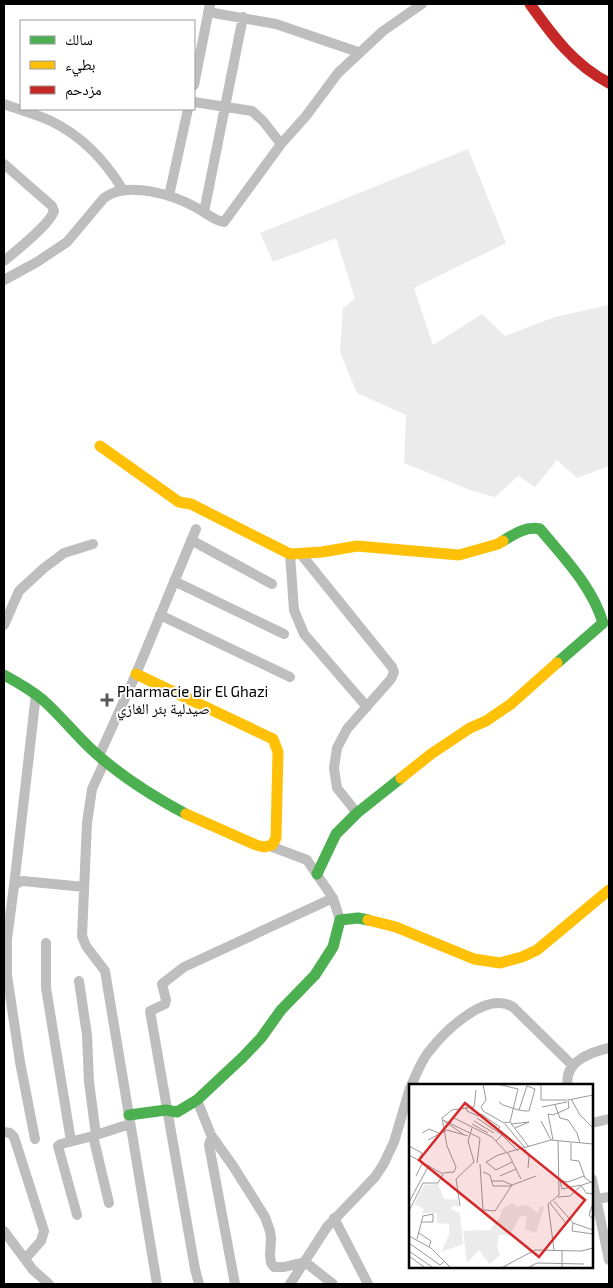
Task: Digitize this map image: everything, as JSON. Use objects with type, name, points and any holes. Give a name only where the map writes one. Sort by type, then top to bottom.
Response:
[{"type":"street","points":[[4,164],[52,206],[54,211],[47,221],[4,262],[8,278],[67,242],[104,198],[112,193],[123,190],[143,190],[169,196],[219,221],[224,221],[281,144],[306,116],[338,72],[383,31],[422,4]]},
{"type":"street","points":[[530,4],[570,54],[600,79],[609,83]]},
{"type":"street","points":[[195,80],[209,8],[276,24],[358,52]]},
{"type":"street","points":[[204,212],[243,17]]},
{"type":"street","points":[[195,102],[252,111],[263,120],[281,144]]},
{"type":"street","points":[[4,104],[20,110]]},
{"type":"street","points":[[21,110],[51,121],[78,138],[97,154],[112,171],[123,190]]},
{"type":"street","points":[[169,196],[188,110]]},
{"type":"street","points":[[100,446],[179,502],[191,504],[295,554],[392,667],[394,672],[391,679],[347,729],[337,748],[334,768],[337,788],[356,814]]},
{"type":"street","points":[[157,1284],[105,971],[83,941],[87,823],[92,789],[102,759],[196,529]]},
{"type":"street","points":[[295,554],[358,546],[459,556],[498,544],[518,531],[540,529],[590,590],[601,610],[604,623],[511,704],[431,754],[356,814],[336,834],[317,874]]},
{"type":"street","points":[[191,540],[272,584]]},
{"type":"street","points":[[4,625],[19,591],[44,568],[64,553],[94,544]]},
{"type":"street","points":[[295,554],[294,610],[304,634],[367,707]]},
{"type":"street","points":[[174,581],[284,634]]},
{"type":"street","points":[[160,615],[290,677]]},
{"type":"street","points":[[136,674],[273,739],[278,752],[275,841],[270,846]]},
{"type":"street","points":[[4,675],[36,694],[102,759],[130,780],[165,802],[226,834],[264,847],[270,846],[307,860],[333,898],[340,920],[333,947],[315,975],[281,1010],[254,1046],[197,1100],[177,1112],[166,1110],[130,1120],[95,1136],[58,1146],[77,1215]]},
{"type":"street","points":[[35,1139],[18,1052],[7,975],[5,939],[14,886],[36,694]]},
{"type":"street","points":[[14,886],[23,881],[84,887]]},
{"type":"street","points":[[340,920],[359,918],[372,920],[398,928],[465,955],[494,963],[518,958],[537,950],[609,890]]},
{"type":"street","points":[[199,1284],[150,1014],[152,1009],[166,1002],[162,984],[189,964],[333,898]]},
{"type":"street","points":[[46,943],[46,988],[71,1141]]},
{"type":"street","points":[[79,981],[87,1035],[89,1082],[95,1136],[109,1203]]},
{"type":"street","points":[[412,1084],[427,1054],[441,1039],[473,1010],[496,1002],[513,1007],[573,1066]]},
{"type":"street","points":[[568,1084],[570,1069],[576,1062],[588,1054],[609,1048]]},
{"type":"street","points":[[290,1284],[334,1218],[375,1177],[383,1165],[394,1142],[409,1093]]},
{"type":"street","points":[[197,1100],[214,1139],[265,1217],[271,1239],[270,1255],[272,1265],[274,1267],[305,1262],[332,1284]]},
{"type":"street","points":[[593,1123],[609,1119]]},
{"type":"street","points":[[4,1132],[12,1134],[14,1137],[44,1231],[41,1242],[24,1259]]},
{"type":"street","points":[[214,1139],[210,1141],[209,1145],[235,1284]]},
{"type":"street","points":[[593,1184],[609,1253]]},
{"type":"street","points":[[596,1199],[609,1197]]},
{"type":"street","points":[[334,1218],[368,1284]]},
{"type":"street","points":[[4,1231],[33,1270],[49,1284]]},
{"type":"shaded area","points":[[468,149],[506,243],[414,288],[433,345],[482,314],[505,336],[555,317],[609,305],[609,466],[577,478],[557,460],[535,487],[518,476],[495,497],[470,490],[404,463],[406,415],[357,393],[340,352],[343,308],[355,299],[336,238],[273,262],[260,233]]},
{"type":"traffic: fast","points":[[503,541],[525,530],[540,529],[585,585],[598,610],[603,623],[557,663]]},
{"type":"traffic: fast","points":[[4,675],[43,700],[91,749],[113,768],[148,792],[186,814]]},
{"type":"traffic: fast","points":[[317,874],[336,834],[357,813],[401,778]]},
{"type":"traffic: fast","points":[[129,1115],[166,1110],[177,1112],[197,1100],[261,1038],[281,1010],[315,975],[333,947],[340,920],[358,918],[368,920]]},
{"type":"traffic: slow","points":[[100,446],[179,502],[191,504],[290,554],[322,552],[357,546],[459,555],[503,541]]},
{"type":"traffic: slow","points":[[401,778],[431,754],[511,704],[557,663]]},
{"type":"traffic: slow","points":[[136,674],[273,739],[278,752],[276,838],[272,845],[264,847],[256,845],[186,814]]},
{"type":"traffic: slow","points":[[368,920],[396,927],[474,959],[500,963],[522,957],[537,950],[609,890]]},
{"type":"traffic: jam","points":[[530,4],[555,38],[574,58],[596,76],[609,83]]},
{"type":"place","name":"Pharmacie Bir El Ghazi صيدلية بئر الغازي","points":[[107,700]]}]
